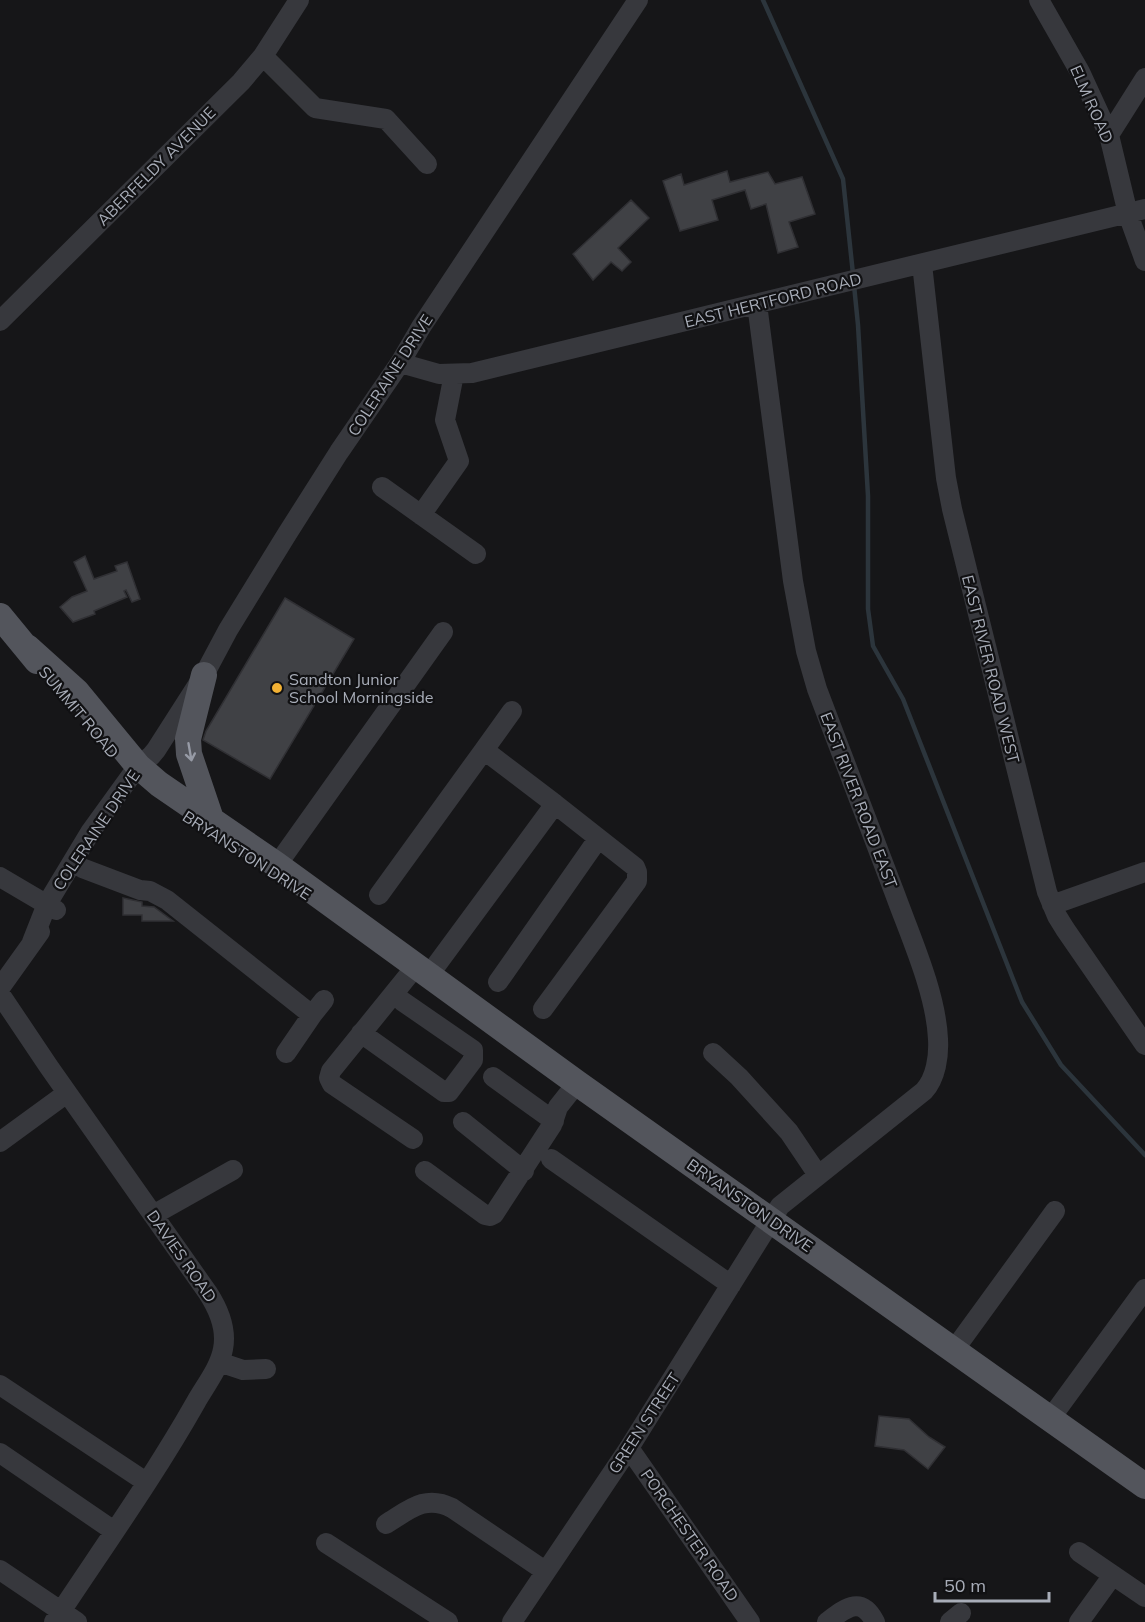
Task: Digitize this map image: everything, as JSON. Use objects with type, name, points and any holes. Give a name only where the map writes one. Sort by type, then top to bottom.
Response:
[{"type":"main road","name":"SUMMIT ROAD","points":[[0,616],[27,647],[67,702],[142,771]]},
{"type":"main road","points":[[204,675],[198,703],[190,722],[188,744],[195,773],[212,822]]},
{"type":"main road","name":"BRYANSTON DRIVE","points":[[142,771],[214,836],[356,923]]},
{"type":"main road","name":"BRYANSTON DRIVE","points":[[142,771],[212,822],[277,865],[577,1083],[1145,1486]]},
{"type":"street","name":"ABERFELDY AVENUE","points":[[0,321],[209,114],[263,56],[299,0]]},
{"type":"street","name":"COLERAINE DRIVE","points":[[0,988],[32,942],[73,875],[92,831],[142,771],[204,675],[228,630],[339,452],[638,0]]},
{"type":"street","name":"ELM ROAD","points":[[1039,0],[1080,72],[1109,135],[1137,212],[1145,261]]},
{"type":"street","points":[[263,56],[315,108],[386,119],[427,164]]},
{"type":"street","points":[[1109,135],[1145,78]]},
{"type":"street","name":"EAST HERTFORD ROAD","points":[[400,363],[439,374],[492,369],[1137,212]]},
{"type":"street","name":"EAST RIVER ROAD WEST","points":[[922,264],[946,478],[952,509],[1031,830],[1052,905],[1065,929],[1145,1045]]},
{"type":"street","name":"EAST RIVER ROAD EAST","points":[[757,304],[793,581],[806,651],[817,688],[913,942],[932,1003],[938,1039],[936,1063],[928,1087],[780,1206],[771,1219]]},
{"type":"street","points":[[421,515],[459,461],[445,420],[454,374]]},
{"type":"street","points":[[382,487],[476,554]]},
{"type":"street","points":[[277,865],[444,632]]},
{"type":"street","points":[[379,895],[512,711]]},
{"type":"street","points":[[484,750],[635,867],[637,872],[637,881],[543,1010]]},
{"type":"street","points":[[413,1139],[332,1084],[329,1078],[331,1071],[361,1034],[422,970],[555,804]]},
{"type":"street","points":[[498,982],[598,839]]},
{"type":"street","points":[[1052,905],[1145,872]]},
{"type":"street","points":[[73,875],[150,891],[167,900],[318,1008],[286,1053]]},
{"type":"street","points":[[0,877],[51,908]]},
{"type":"street","name":"DAVIES ROAD","points":[[0,994],[216,1306],[224,1328],[224,1349],[219,1362],[179,1432],[114,1531],[65,1618]]},
{"type":"street","points":[[361,1034],[444,1092],[449,1092],[473,1060],[473,1050],[402,1001]]},
{"type":"street","points":[[713,1053],[739,1077],[789,1132],[818,1175]]},
{"type":"street","points":[[493,1077],[554,1121]]},
{"type":"street","points":[[425,1171],[485,1215],[490,1216],[498,1210],[524,1171],[554,1121],[558,1107],[577,1083]]},
{"type":"street","points":[[0,1142],[67,1093]]},
{"type":"street","points":[[463,1122],[524,1171]]},
{"type":"street","points":[[551,1159],[731,1285]]},
{"type":"street","points":[[153,1215],[233,1170]]},
{"type":"street","points":[[954,1350],[1055,1211]]},
{"type":"street","name":"GREEN STREET","points":[[512,1622],[629,1448],[771,1219]]},
{"type":"street","points":[[1050,1419],[1145,1289]]},
{"type":"street","points":[[219,1362],[243,1370],[266,1369]]},
{"type":"street","points":[[0,1385],[146,1482]]},
{"type":"street","name":"PORCHESTER ROAD","points":[[629,1448],[750,1622]]},
{"type":"street","points":[[0,1453],[114,1531]]},
{"type":"street","points":[[386,1524],[419,1504],[441,1502],[545,1571]]},
{"type":"street","points":[[326,1543],[448,1622]]},
{"type":"street","points":[[1079,1552],[1145,1597]]},
{"type":"street","points":[[0,1570],[65,1618]]},
{"type":"street","points":[[1079,1622],[1113,1575]]},
{"type":"street","points":[[827,1622],[847,1608],[865,1607],[876,1622]]},
{"type":"building","points":[[727,171],[730,182],[768,172],[775,184],[802,177],[815,214],[789,222],[798,247],[778,253],[766,204],[751,209],[745,190],[712,200],[718,220],[680,231],[663,181],[681,174],[684,185]]},
{"type":"building","points":[[631,200],[649,218],[618,248],[631,262],[622,271],[611,262],[593,280],[573,254]]},
{"type":"building","points":[[85,556],[94,579],[117,571],[115,566],[127,562],[140,599],[132,602],[126,590],[124,591],[127,597],[94,611],[95,614],[73,622],[60,607],[72,597],[87,591],[74,562]]},
{"type":"building","name":"Sandton Junior School Morningside","points":[[285,598],[354,639],[270,779],[203,740],[206,731]]},
{"type":"building","points":[[123,898],[142,902],[142,906],[154,907],[173,921],[142,921],[142,915],[123,915]]},
{"type":"building","points":[[879,1416],[909,1419],[929,1437],[945,1447],[928,1469],[904,1450],[875,1446]]},
{"type":"waterway","points":[[763,0],[843,179],[853,274]]},
{"type":"waterway","points":[[854,285],[868,496],[868,609],[873,646],[903,699],[1022,1002],[1061,1065],[1145,1155]]},
{"type":"place","name":"Sandton Junior School Morningside","points":[[277,688]]}]
